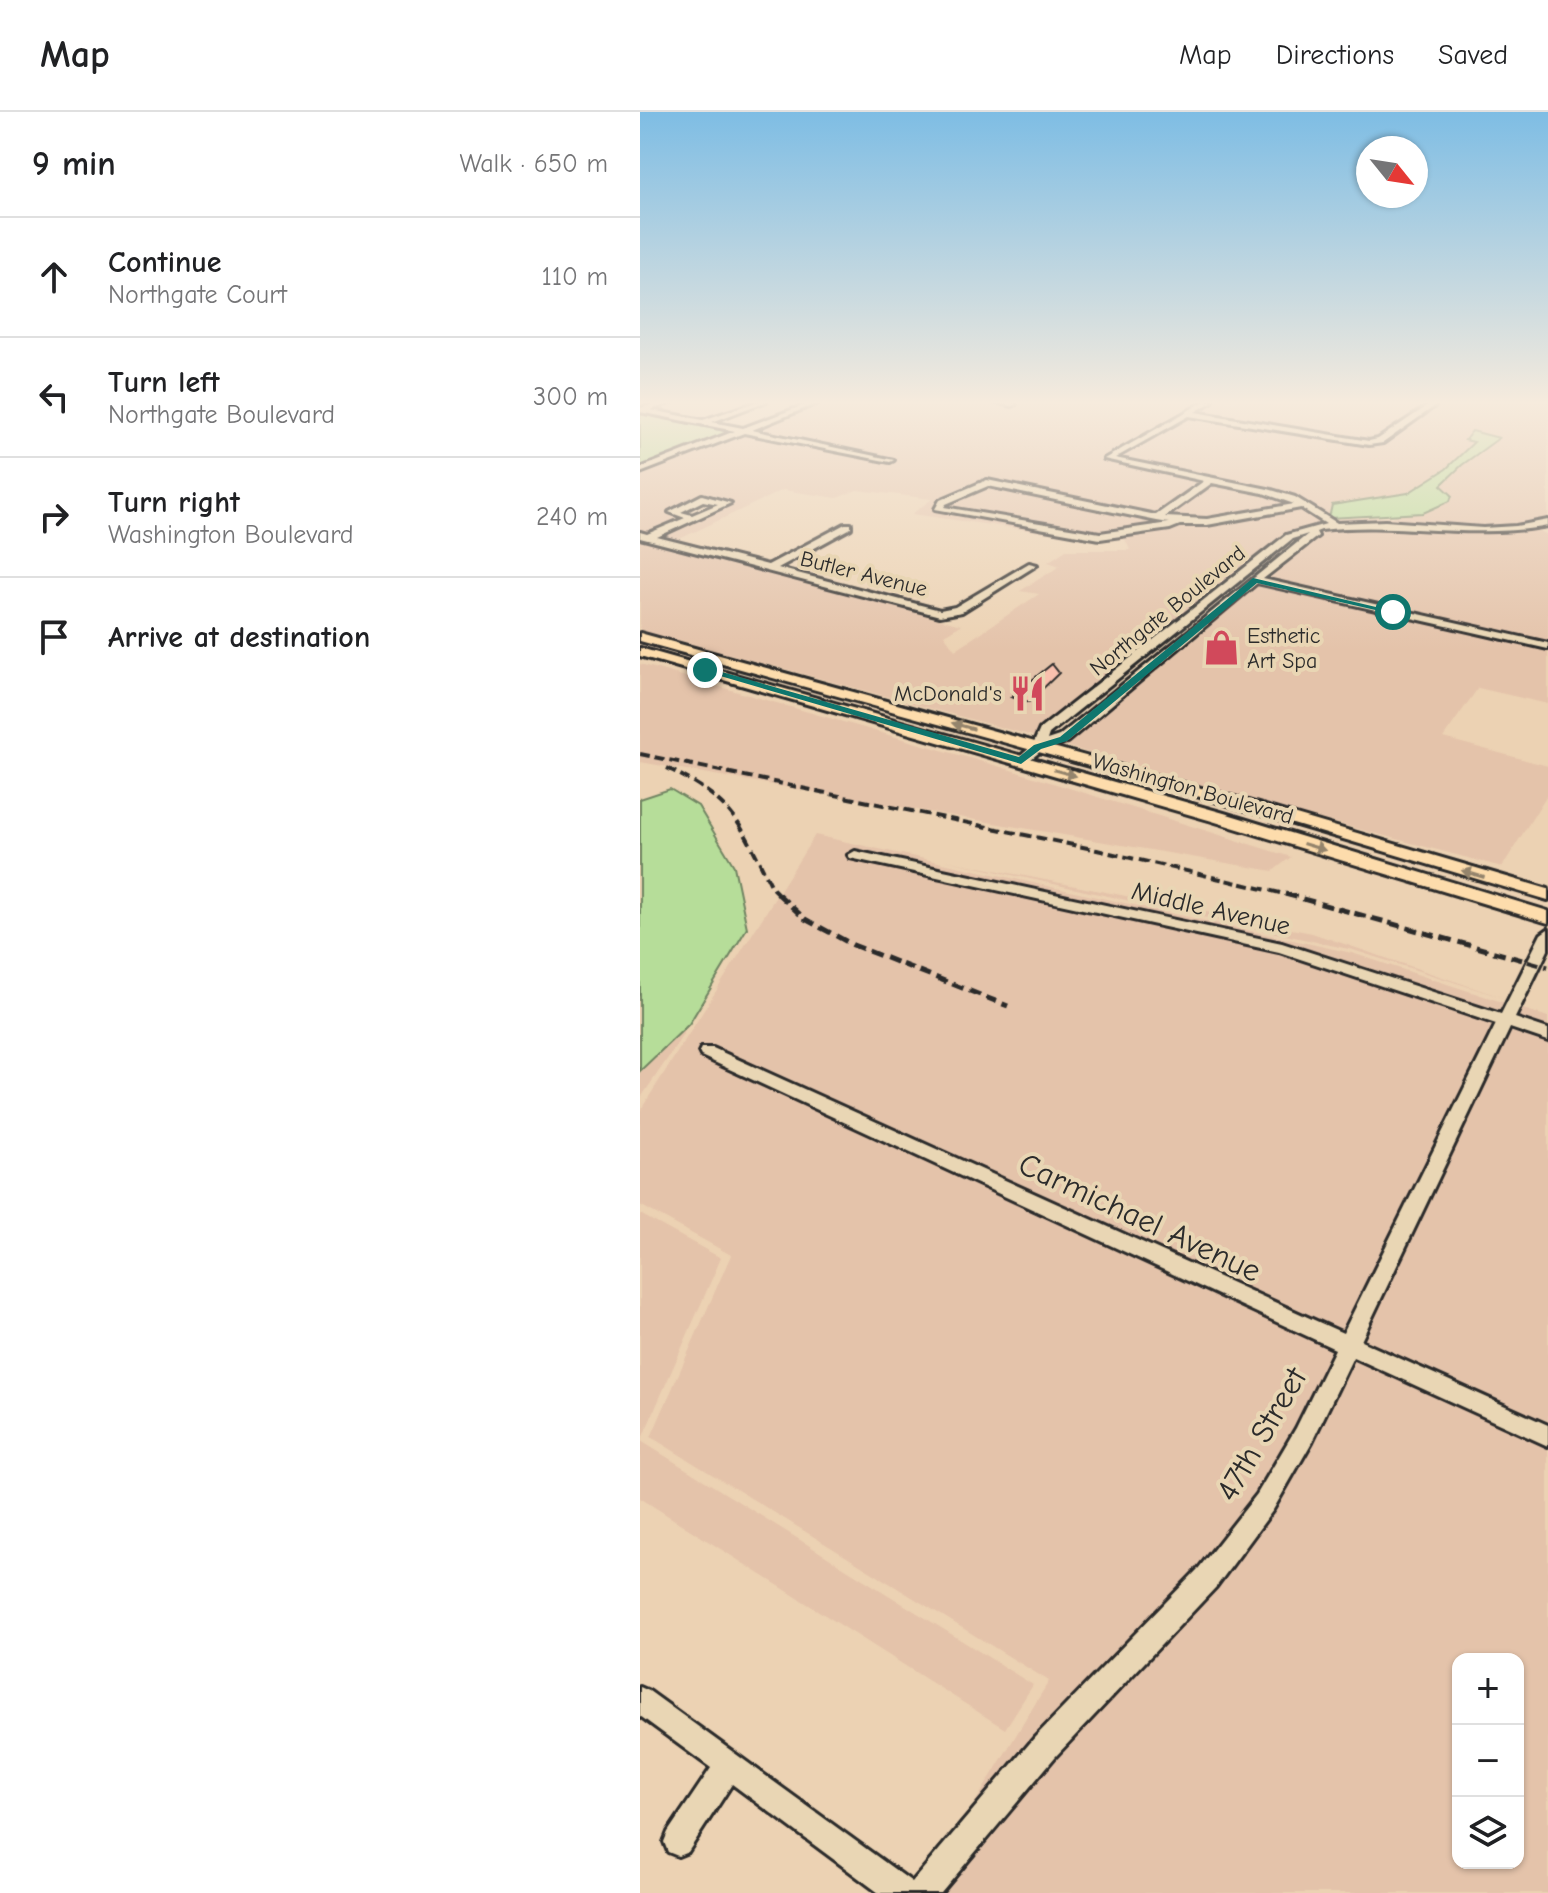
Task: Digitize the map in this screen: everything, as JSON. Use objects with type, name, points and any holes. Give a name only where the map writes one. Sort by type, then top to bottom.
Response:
[{"type":"main road","name":"Washington Boulevard","points":[[640,637],[1038,747],[1548,895]]},
{"type":"main road","name":"Washington Boulevard","points":[[640,652],[1548,917]]},
{"type":"street","points":[[984,484],[943,502],[939,509],[952,514],[1100,536],[1170,526],[1178,522]]},
{"type":"street","points":[[992,484],[1178,522],[1207,522],[1285,511],[1303,505]]},
{"type":"street","points":[[1157,518],[1205,484]]},
{"type":"street","points":[[1236,484],[1303,505],[1334,525]]},
{"type":"street","points":[[644,536],[693,518],[727,502],[702,498],[673,511],[693,518]]},
{"type":"street","name":"Northgate Boulevard","points":[[1038,747],[1044,732],[1289,537],[1310,528],[1334,525],[1480,531],[1548,523]]},
{"type":"street","name":"Northgate Boulevard","points":[[1021,761],[1038,747],[1063,739],[1304,540],[1334,525]]},
{"type":"street","name":"Butler Avenue","points":[[769,569],[848,526]]},
{"type":"street","name":"Northgate Boulevard","points":[[1535,526],[1548,532]]},
{"type":"street","name":"Butler Avenue","points":[[644,536],[945,613],[958,610],[1032,565]]},
{"type":"street","points":[[1255,580],[1548,646]]},
{"type":"street","name":"Middle Avenue","points":[[855,855],[1282,948],[1548,1035]]},
{"type":"street","name":"47th Street","points":[[922,1893],[1045,1747],[1169,1620],[1239,1538],[1265,1502],[1304,1435],[1548,934]]},
{"type":"street","name":"Carmichael Avenue","points":[[707,1052],[1548,1436]]},
{"type":"street","points":[[640,1700],[903,1893]]},
{"type":"street","points":[[678,1842],[729,1765]]},
{"type":"shaded area","points":[[640,484],[979,484],[939,501],[935,509],[950,515],[1107,538],[1181,524],[1210,524],[1302,509],[1327,526],[1297,534],[1040,738],[640,630],[640,538],[961,625],[944,635],[955,650],[1039,594],[1020,591],[1060,566],[1048,562],[1066,550],[1130,550],[1125,539],[1107,541],[912,514],[932,499],[857,490],[837,498],[783,490],[673,542],[655,537],[732,503],[723,498],[700,497],[669,511],[687,518],[648,535],[640,533]]},
{"type":"shaded area","points":[[988,484],[1171,523],[1101,534],[944,509],[947,503]]},
{"type":"shaded area","points":[[1001,484],[1200,484],[1155,516]]},
{"type":"shaded area","points":[[1211,484],[1241,486],[1297,506],[1205,521],[1163,518]]},
{"type":"shaded area","points":[[1239,484],[1422,484],[1408,493],[1373,500],[1329,518],[1393,517],[1443,484],[1548,484],[1548,520],[1502,529],[1335,525],[1268,490]]},
{"type":"shaded area","points":[[1382,526],[1491,533],[1535,529],[1548,535],[1548,643],[1251,579],[1305,537],[1336,528]]},
{"type":"shaded area","points":[[1247,582],[1548,648],[1548,704],[1478,688],[1443,738],[1548,766],[1548,793],[1502,867],[1275,807],[1052,742]]},
{"type":"shaded area","points":[[640,664],[1001,767],[1291,857],[1273,871],[640,762]]},
{"type":"shaded area","points":[[815,835],[1352,953],[1548,1017],[1548,1893],[920,1893],[1049,1681],[651,1437],[731,1255],[640,1205],[640,1111]]},
{"type":"shaded area","points":[[944,860],[1312,933],[1507,999],[1353,950]]},
{"type":"shaded area","points":[[689,1024],[674,1049],[640,1099],[640,1071]]},
{"type":"shaded area","points":[[640,1214],[721,1258],[641,1441],[1033,1685],[1005,1729],[640,1498]]},
{"type":"green space","points":[[1422,484],[1442,484],[1452,495],[1450,501],[1423,513],[1329,518],[1332,505],[1408,493]]},
{"type":"green space","points":[[670,789],[698,806],[734,866],[747,928],[689,1024],[640,1071],[640,799]]},
{"type":"building","name":"McDonald's","points":[[1052,664],[1059,673],[1029,702],[1011,697]]},
{"type":"railway","points":[[640,754],[1097,850],[1288,895]]},
{"type":"railway","points":[[667,768],[708,792],[734,817],[778,894]]},
{"type":"railway","points":[[778,894],[805,919],[853,945],[1008,1006]]},
{"type":"railway","points":[[1288,895],[1293,896]]},
{"type":"railway","points":[[1288,895],[1548,967]]},
{"type":"place","name":"Esthetic Art Spa","points":[[1221,648]]},
{"type":"place","name":"McDonald's","points":[[1028,693]]},
{"type":"route","points":[[705,670],[1021,761],[1038,747],[1063,739],[1255,580],[1393,612]]}]
